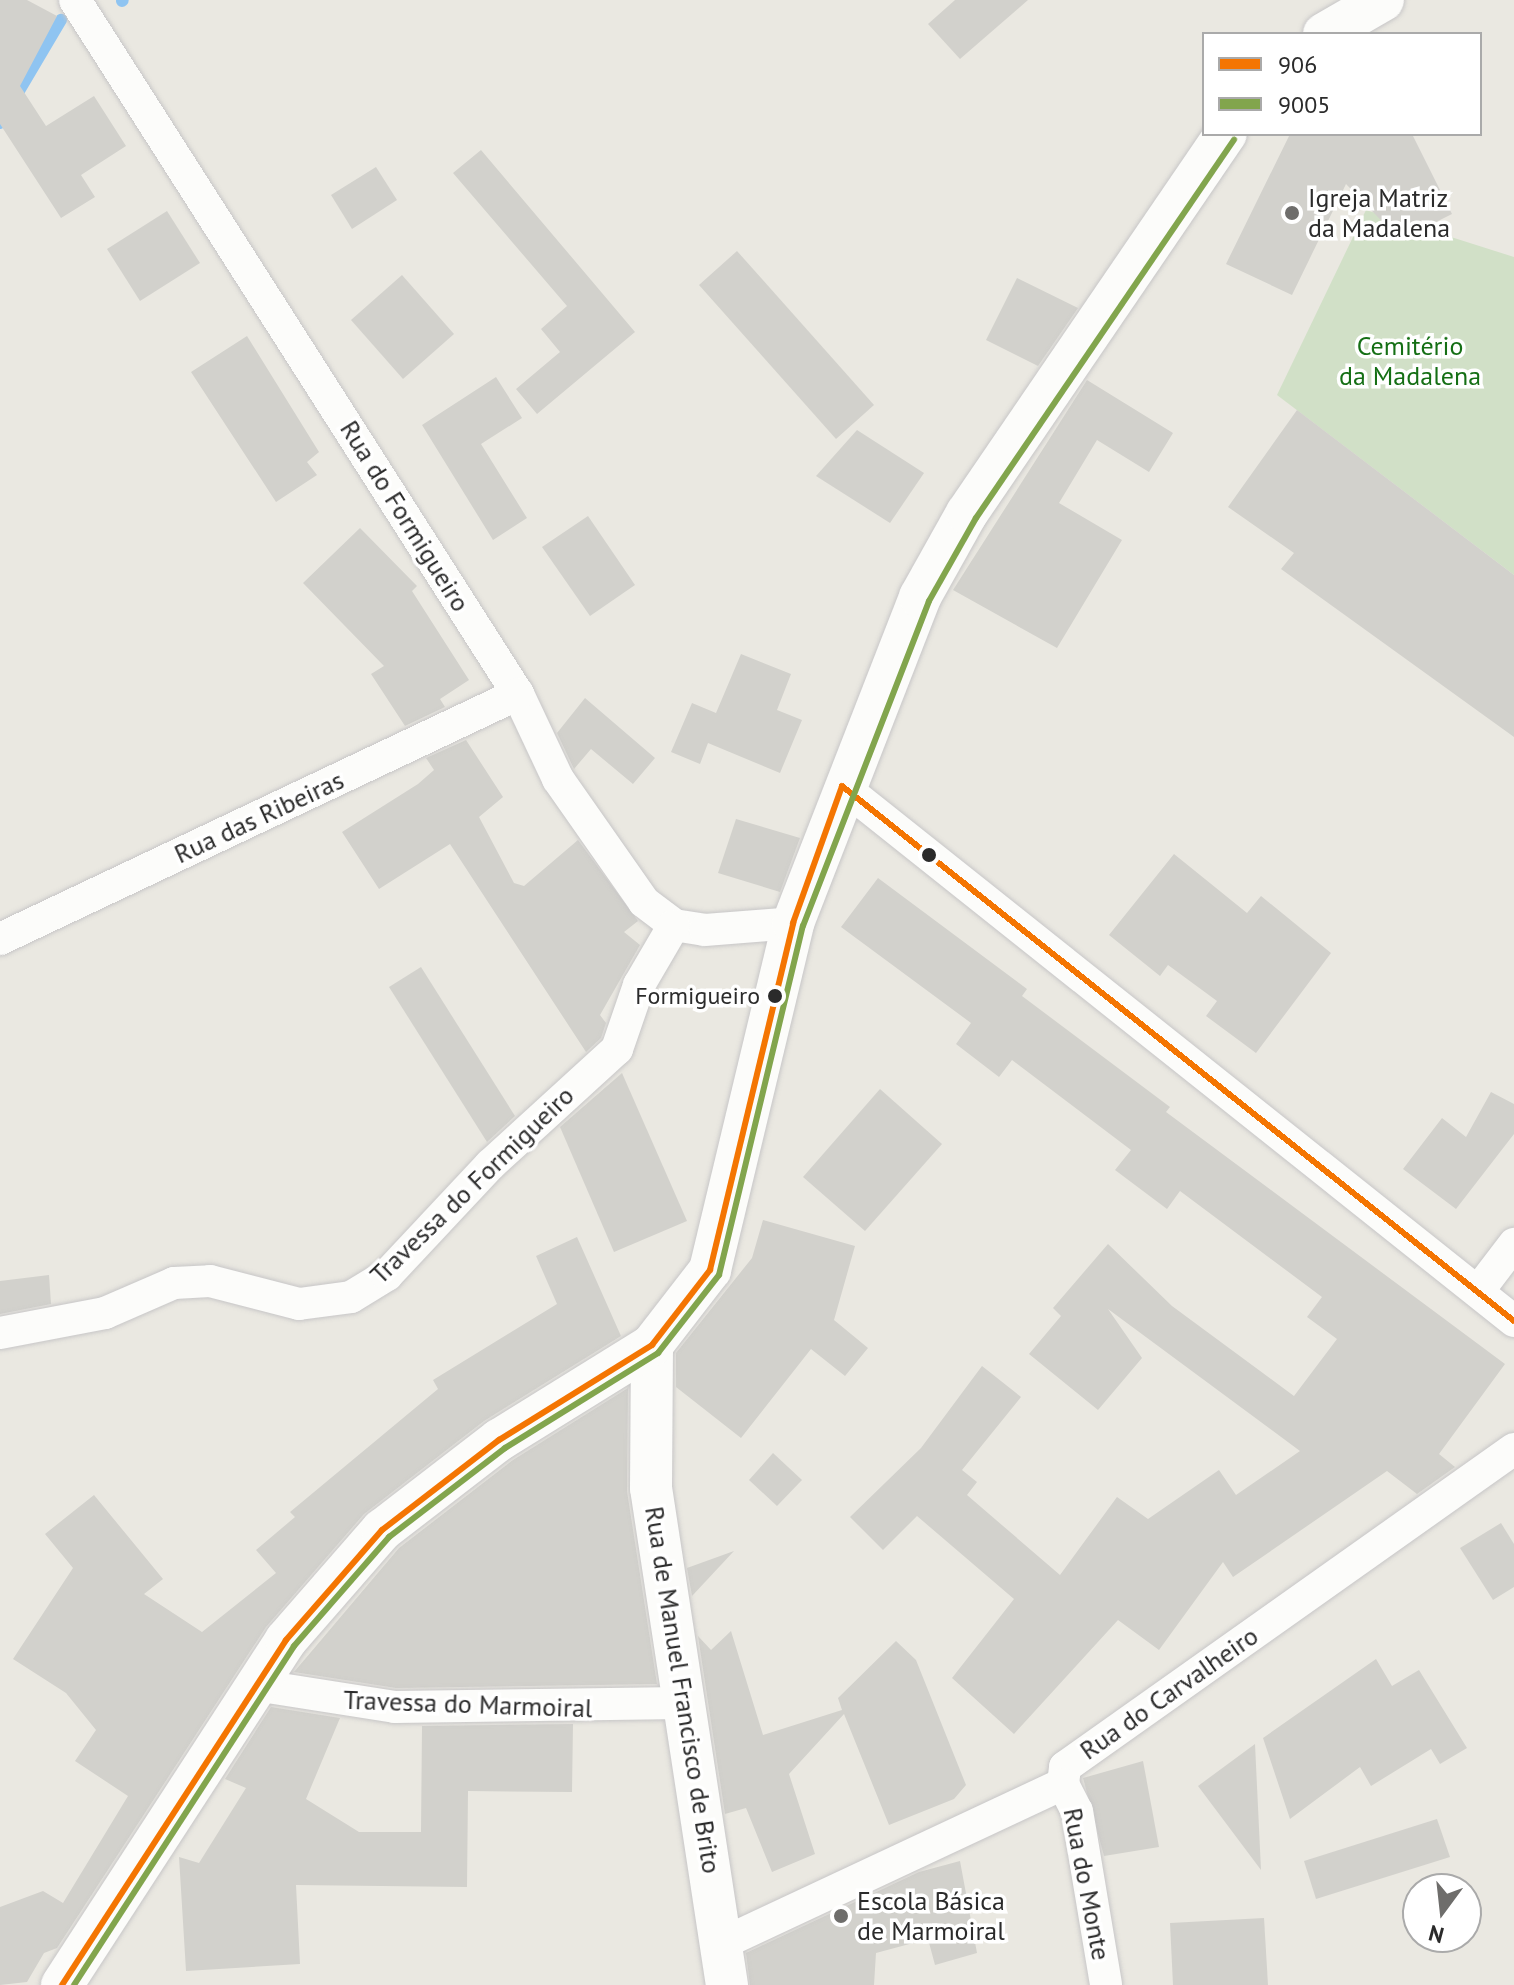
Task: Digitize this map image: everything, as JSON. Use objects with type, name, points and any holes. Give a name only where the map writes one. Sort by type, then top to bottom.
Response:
[{"type":"street","name":"Rua do Formigueiro","points":[[75,0],[518,694],[558,779],[644,902],[674,925]]},
{"type":"street","points":[[1327,32],[1383,0]]},
{"type":"street","points":[[59,1984],[255,1685],[382,1530],[499,1440],[652,1345],[710,1270],[793,923],[842,786],[920,597],[967,513],[1053,396],[1225,136]]},
{"type":"street","name":"Rua das Ribeiras","points":[[0,939],[518,694]]},
{"type":"street","points":[[842,786],[1479,1290],[1514,1321]]},
{"type":"street","points":[[674,925],[793,923]]},
{"type":"street","name":"Travessa do Formigueiro","points":[[0,1333],[105,1313],[174,1283],[210,1281],[299,1304],[351,1297],[387,1275],[490,1165],[617,1049],[639,985],[674,925]]},
{"type":"street","points":[[1479,1290],[1514,1244]]},
{"type":"street","name":"Rua de Manuel Francisco de Brito","points":[[652,1345],[651,1488],[727,1985]]},
{"type":"street","name":"Rua do Carvalheiro","points":[[723,1943],[1063,1784],[1065,1767],[1514,1449]]},
{"type":"street","name":"Travessa do Marmoiral","points":[[255,1685],[395,1707],[682,1703]]},
{"type":"street","name":"Rua do Monte","points":[[1063,1784],[1077,1811],[1106,1985]]},
{"type":"green space","name":"Cemitério da Madalena","points":[[1366,210],[1514,257],[1514,575],[1277,395]]},
{"type":"building","points":[[0,0],[27,0],[57,16],[20,86],[46,126],[94,96],[126,146],[81,175],[95,197],[61,218],[0,124]]},
{"type":"building","points":[[955,0],[1028,0],[960,59],[928,24]]},
{"type":"building","points":[[1289,136],[1413,136],[1452,214],[1400,240],[1346,184],[1292,295],[1226,264]]},
{"type":"building","points":[[481,150],[635,332],[537,414],[516,389],[560,352],[541,329],[567,306],[453,173]]},
{"type":"building","points":[[376,167],[397,200],[352,229],[331,195]]},
{"type":"building","points":[[167,211],[200,263],[140,301],[107,249]]},
{"type":"building","points":[[737,251],[874,405],[836,439],[699,285]]},
{"type":"building","points":[[402,275],[454,334],[403,379],[351,320]]},
{"type":"building","points":[[1017,278],[1078,308],[1038,366],[986,340]]},
{"type":"building","points":[[247,336],[319,452],[307,462],[317,475],[276,502],[191,372]]},
{"type":"building","points":[[496,377],[522,418],[481,444],[527,518],[493,540],[422,425]]},
{"type":"building","points":[[1087,380],[1173,433],[1149,472],[1097,440],[1059,503],[1122,540],[1057,648],[953,590]]},
{"type":"building","points":[[1297,410],[1514,575],[1514,737],[1281,569],[1294,553],[1228,507]]},
{"type":"building","points":[[857,430],[924,473],[890,523],[816,476]]},
{"type":"building","points":[[588,516],[635,585],[590,616],[542,547]]},
{"type":"building","points":[[360,528],[417,586],[412,591],[469,680],[440,699],[445,707],[405,726],[371,674],[384,666],[303,583]]},
{"type":"building","points":[[741,654],[791,674],[777,710],[802,720],[780,773],[708,743],[700,764],[671,752],[692,703],[716,713]]},
{"type":"building","points":[[585,698],[655,758],[633,784],[591,749],[574,769],[557,733]]},
{"type":"building","points":[[466,740],[503,797],[479,817],[514,883],[524,886],[578,840],[638,921],[624,932],[640,945],[600,1015],[606,1023],[601,1038],[586,1052],[450,844],[379,889],[342,832],[418,784],[434,770],[426,758]]},
{"type":"building","points":[[736,819],[800,838],[780,892],[718,873]]},
{"type":"building","points":[[1174,854],[1247,913],[1261,896],[1331,953],[1256,1053],[1206,1016],[1217,1001],[1168,965],[1160,976],[1109,935]]},
{"type":"building","points":[[878,878],[1027,989],[1022,996],[1170,1107],[1166,1112],[1505,1364],[1439,1454],[1455,1467],[1417,1494],[1387,1471],[1233,1577],[1223,1562],[1159,1650],[1118,1620],[1014,1734],[952,1678],[1014,1599],[917,1516],[883,1550],[850,1517],[921,1448],[982,1366],[1021,1397],[962,1470],[977,1482],[967,1495],[1060,1575],[1117,1497],[1148,1519],[1219,1470],[1236,1495],[1300,1451],[1108,1309],[1142,1358],[1098,1410],[1029,1354],[1061,1316],[1053,1308],[1108,1244],[1172,1306],[1294,1396],[1337,1339],[1307,1317],[1322,1297],[1180,1191],[1167,1209],[1115,1170],[1131,1150],[1012,1060],[999,1077],[956,1044],[971,1023],[841,927]]},
{"type":"building","points":[[421,967],[515,1116],[487,1142],[389,987]]},
{"type":"building","points":[[622,1073],[687,1221],[614,1252],[560,1127]]},
{"type":"building","points":[[880,1089],[942,1144],[865,1231],[803,1177]]},
{"type":"building","points":[[1491,1092],[1514,1104],[1514,1134],[1456,1209],[1403,1169],[1442,1118],[1466,1137]]},
{"type":"building","points":[[763,1220],[855,1246],[834,1320],[868,1348],[845,1376],[811,1349],[741,1438],[676,1387],[676,1353],[752,1258]]},
{"type":"building","points":[[577,1237],[621,1336],[484,1421],[364,1514],[266,1627],[57,1948],[44,1953],[27,1982],[0,1985],[0,1907],[43,1891],[63,1903],[128,1796],[75,1761],[96,1730],[66,1693],[13,1659],[73,1568],[45,1534],[94,1495],[163,1579],[144,1594],[202,1632],[276,1573],[256,1550],[295,1517],[290,1512],[438,1389],[433,1380],[557,1304],[536,1256]]},
{"type":"building","points":[[49,1275],[51,1304],[0,1314],[0,1281]]},
{"type":"building","points":[[628,1388],[627,1491],[657,1684],[396,1688],[294,1672],[399,1548],[513,1460]]},
{"type":"building","points":[[773,1453],[802,1480],[777,1506],[749,1480]]},
{"type":"building","points":[[1501,1523],[1514,1544],[1514,1587],[1493,1600],[1460,1548]]},
{"type":"building","points":[[734,1551],[692,1596],[687,1568]]},
{"type":"building","points":[[731,1631],[763,1735],[842,1710],[838,1698],[896,1641],[916,1660],[966,1785],[954,1799],[889,1825],[844,1714],[789,1774],[815,1854],[772,1872],[746,1808],[725,1814],[698,1636],[711,1650]]},
{"type":"building","points":[[1376,1659],[1392,1686],[1419,1670],[1467,1748],[1440,1764],[1431,1749],[1371,1786],[1360,1767],[1290,1819],[1263,1738]]},
{"type":"building","points":[[271,1707],[340,1718],[306,1799],[359,1832],[421,1832],[422,1726],[573,1724],[572,1792],[468,1791],[467,1887],[296,1885],[300,1964],[186,1971],[179,1857],[199,1863],[246,1788],[225,1779]]},
{"type":"building","points":[[1255,1744],[1261,1870],[1198,1786]]},
{"type":"building","points":[[1143,1761],[1159,1847],[1104,1856],[1083,1778]]},
{"type":"building","points":[[1437,1819],[1450,1857],[1316,1899],[1304,1861]]},
{"type":"building","points":[[960,1861],[977,1953],[935,1965],[928,1939],[876,1953],[874,1985],[750,1985],[746,1953],[919,1872]]},
{"type":"building","points":[[1264,1918],[1268,1985],[1173,1985],[1170,1923]]},
{"type":"waterway","points":[[0,123],[61,20]]},
{"type":"transit line","name":"9005","points":[[74,1985],[294,1646],[389,1537],[505,1448],[658,1353],[719,1275],[803,926],[929,601],[976,518],[1234,140]]},
{"type":"transit line","name":"906","points":[[62,1985],[286,1640],[382,1530],[499,1440],[652,1345],[710,1270],[793,923],[842,786],[1514,1321]]},
{"type":"place","name":"Igreja Matriz da Madalena","points":[[1292,213]]},
{"type":"place","name":"Formigueiro","points":[[775,996]]},
{"type":"place","name":"Escola Básica de Marmoiral","points":[[841,1916]]}]
